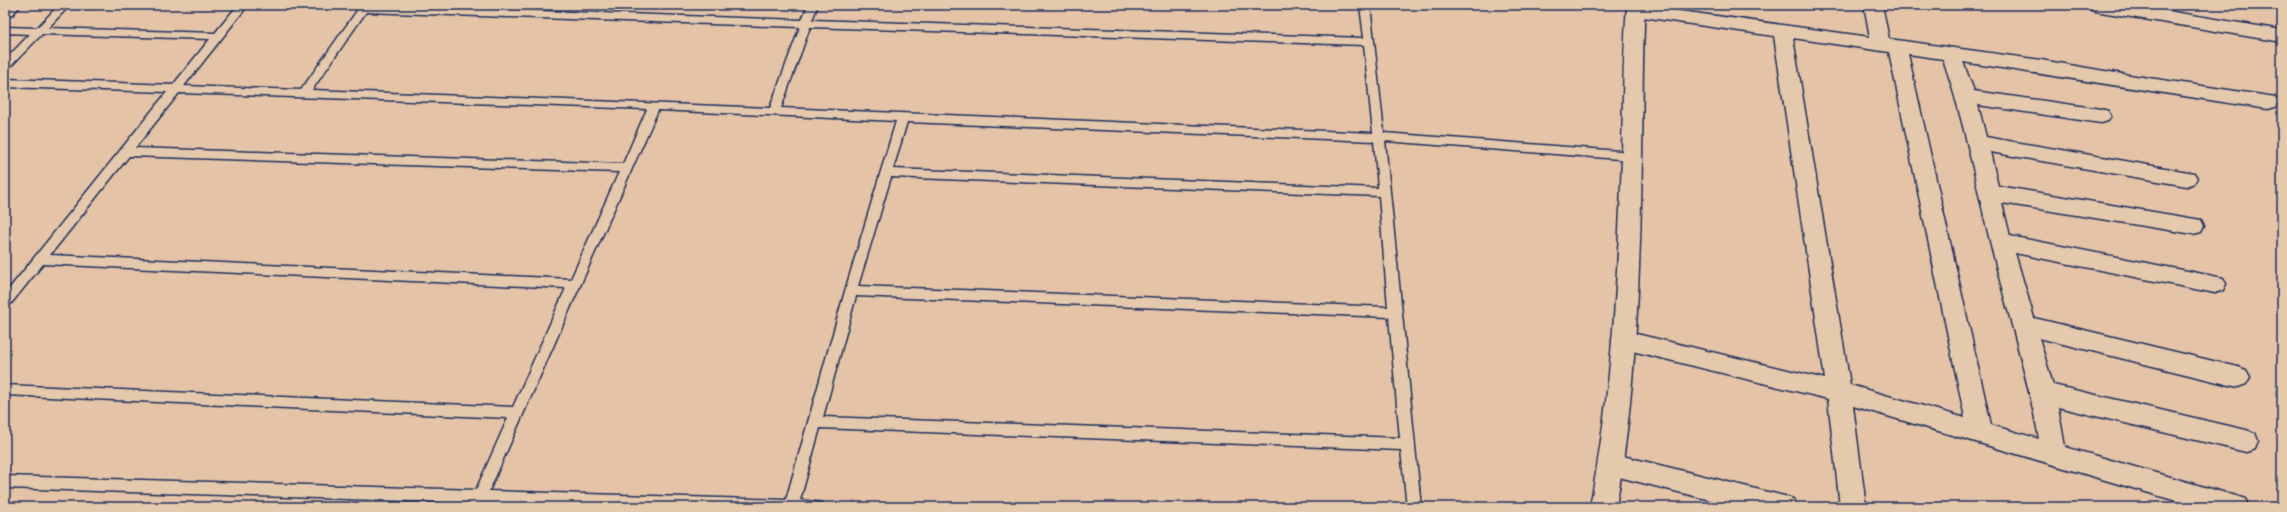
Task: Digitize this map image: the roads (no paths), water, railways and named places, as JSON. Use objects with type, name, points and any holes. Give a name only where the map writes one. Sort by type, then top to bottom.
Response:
[{"type":"street","points":[[5,11],[12,5]]},
{"type":"street","points":[[1873,5],[1889,46],[1980,432]]},
{"type":"street","points":[[2095,5],[2282,36]]},
{"type":"street","points":[[1603,507],[1611,464],[1624,340],[1632,156],[1632,68],[1636,8],[1783,32],[2041,66],[2116,80],[2268,102]]},
{"type":"street","points":[[1783,32],[1838,392],[1853,507]]},
{"type":"street","points":[[1951,54],[1966,97],[1991,193],[2001,242],[2043,393],[2054,454]]},
{"type":"street","points":[[1966,97],[2101,116]]},
{"type":"street","points":[[1977,143],[2187,178]]},
{"type":"street","points":[[1991,193],[2193,226]]},
{"type":"street","points":[[2001,242],[2215,284]]},
{"type":"street","points":[[2025,325],[2238,377]]},
{"type":"street","points":[[1624,340],[1838,392],[2236,507]]},
{"type":"street","points":[[2043,393],[2246,441]]},
{"type":"street","points":[[1611,464],[1784,507]]},
{"type":"lane","points":[[5,66],[65,5]]},
{"type":"lane","points":[[5,303],[243,5]]},
{"type":"lane","points":[[774,112],[813,5]]},
{"type":"lane","points":[[1364,5],[1385,192],[1394,312],[1414,507]]},
{"type":"lane","points":[[303,95],[365,7],[1369,42]]},
{"type":"lane","points":[[5,30],[218,36]]},
{"type":"lane","points":[[5,83],[303,95],[654,106],[903,118],[1379,137],[1632,156]]},
{"type":"lane","points":[[477,502],[654,106]]},
{"type":"lane","points":[[791,506],[816,422],[851,291],[888,173],[903,118]]},
{"type":"lane","points":[[125,152],[627,168]]},
{"type":"lane","points":[[888,173],[1385,192]]},
{"type":"lane","points":[[41,259],[575,284]]},
{"type":"lane","points":[[851,291],[1394,312]]},
{"type":"lane","points":[[5,390],[518,413]]},
{"type":"lane","points":[[816,422],[1407,444]]},
{"type":"lane","points":[[5,482],[477,502],[817,507]]}]
